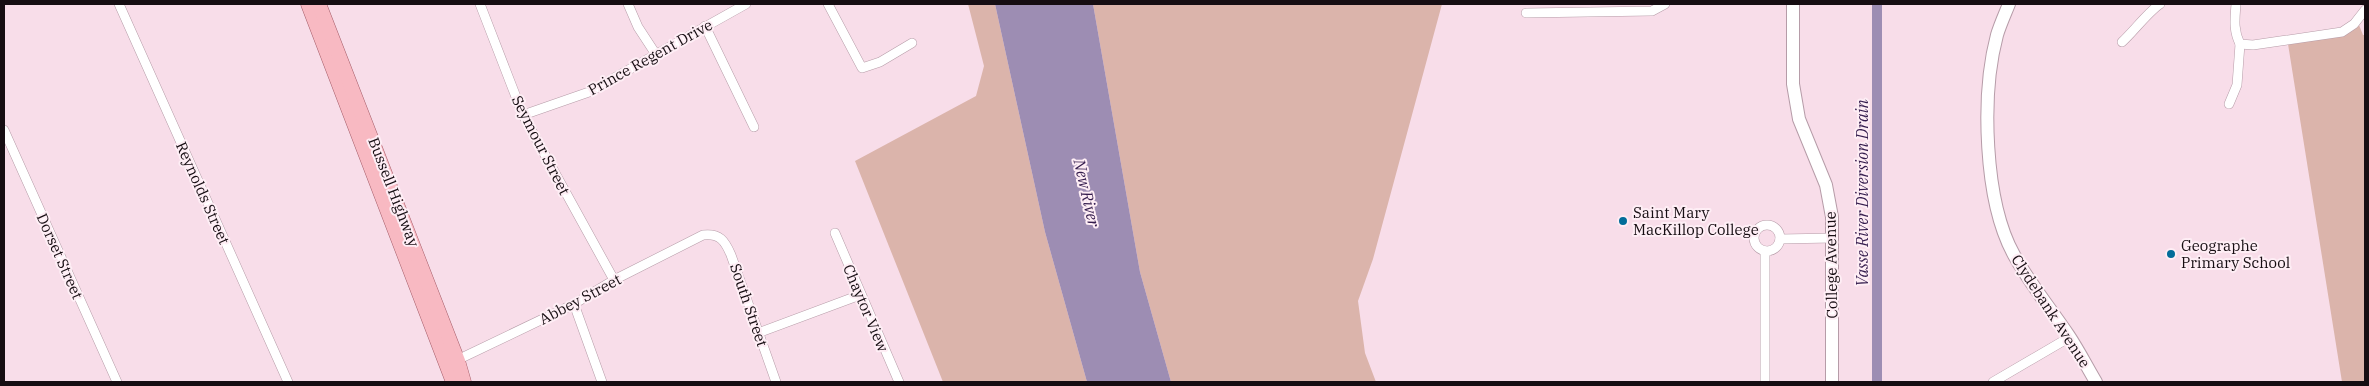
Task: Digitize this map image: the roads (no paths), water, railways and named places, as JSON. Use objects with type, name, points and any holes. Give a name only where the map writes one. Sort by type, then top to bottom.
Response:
[{"type":"main road","name":"Bussell Highway","points":[[308,4],[452,363]]},
{"type":"main road","name":"Bussell Highway","points":[[319,4],[452,363],[456,382]]},
{"type":"street","name":"Reynolds Street","points":[[119,4],[288,382]]},
{"type":"street","name":"Seymour Street","points":[[480,4],[523,115],[614,280]]},
{"type":"street","points":[[628,4],[638,27],[655,53]]},
{"type":"street","name":"Prince Regent Drive","points":[[523,115],[589,92],[655,53],[746,4]]},
{"type":"street","points":[[828,4],[862,68],[880,62],[912,43]]},
{"type":"street","points":[[1526,13],[1652,11],[1665,4]]},
{"type":"street","name":"College Avenue","points":[[1793,4],[1793,84],[1799,119],[1826,185],[1832,217],[1832,382]]},
{"type":"street","name":"Clydebank Avenue","points":[[2009,4],[1997,35],[1990,75],[1989,161],[1995,199],[2002,229],[2013,254],[2070,338],[2096,382]]},
{"type":"street","points":[[2122,42],[2141,24],[2152,9],[2160,4]]},
{"type":"street","points":[[2229,104],[2237,85],[2240,44],[2234,25],[2236,4]]},
{"type":"street","points":[[2240,44],[2253,45],[2342,32],[2354,24],[2365,10]]},
{"type":"street","points":[[705,26],[754,127]]},
{"type":"street","name":"Dorset Street","points":[[4,130],[117,382]]},
{"type":"street","points":[[1769,224],[1775,227],[1780,235],[1780,240],[1774,249],[1765,251],[1756,246],[1754,239],[1756,231],[1761,226],[1769,224]]},
{"type":"street","name":"Chaytor View","points":[[835,233],[898,382]]},
{"type":"street","name":"Abbey Street","points":[[452,363],[574,304],[614,280],[703,235],[714,234]]},
{"type":"street","name":"South Street","points":[[714,234],[724,240],[776,382]]},
{"type":"street","points":[[1780,240],[1833,238]]},
{"type":"street","points":[[1765,251],[1765,382]]},
{"type":"street","points":[[758,333],[860,295]]},
{"type":"street","points":[[574,304],[602,382]]},
{"type":"street","points":[[1993,382],[2070,338]]},
{"type":"water","name":"New River","points":[[995,4],[1093,4],[1140,272],[1171,382],[1087,382],[1045,232]]},
{"type":"waterway","name":"Vasse River Diversion Drain","points":[[1877,4],[1877,382]]},
{"type":"place","name":"Saint Mary MacKillop College","points":[[1623,221]]},
{"type":"place","name":"Geographe Primary School","points":[[2171,254]]}]
